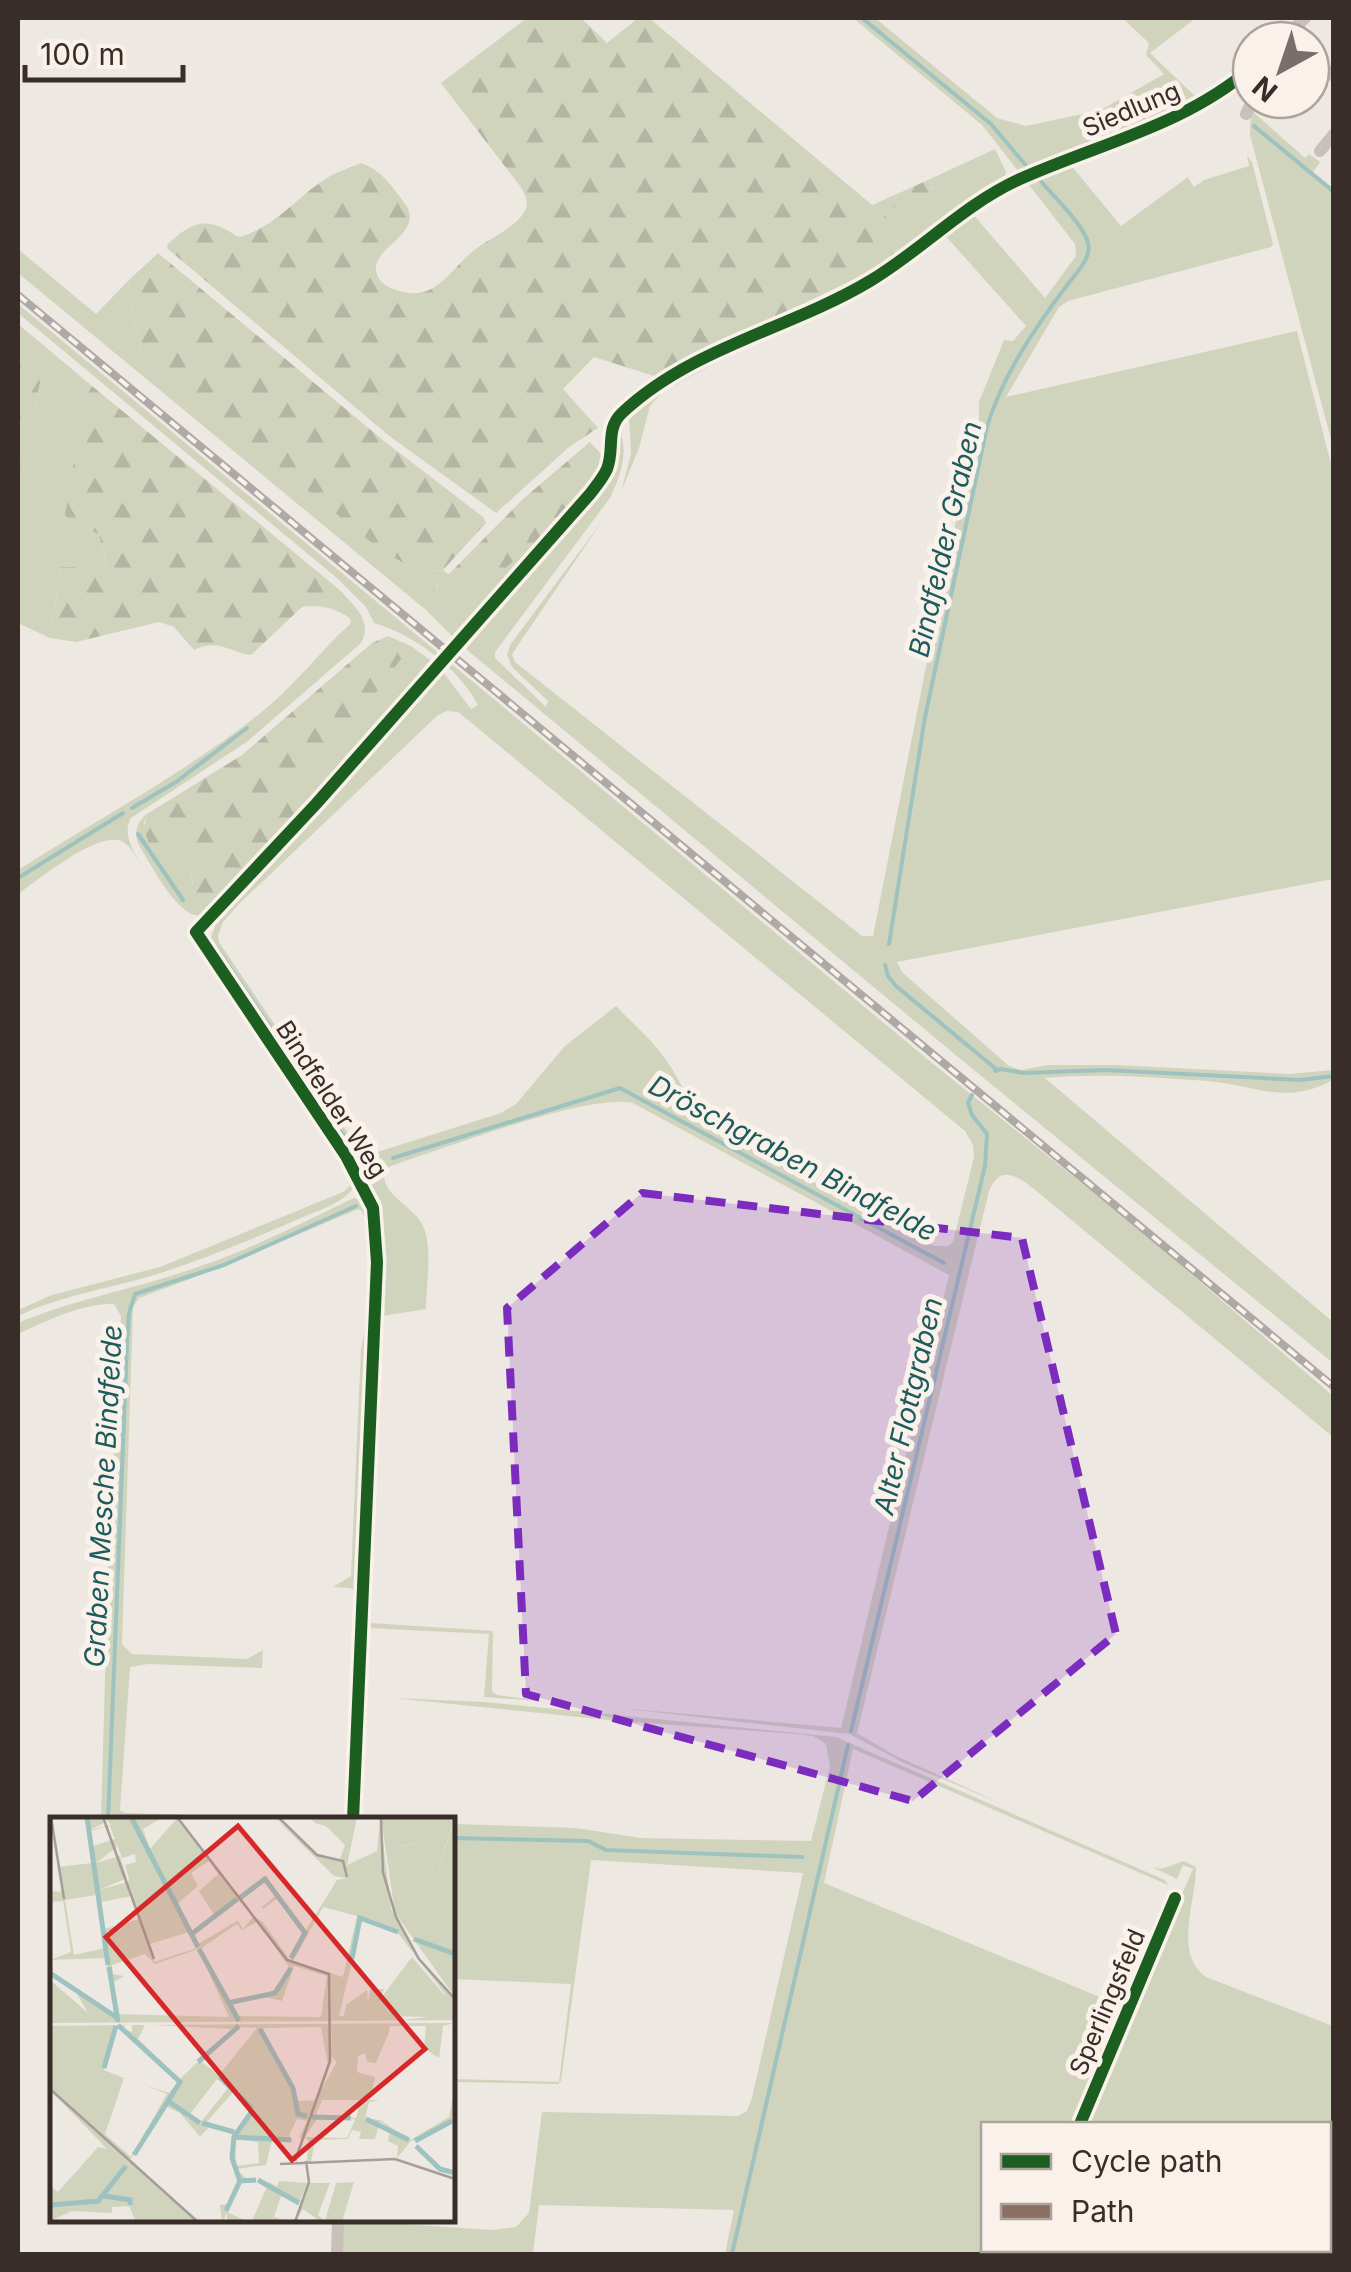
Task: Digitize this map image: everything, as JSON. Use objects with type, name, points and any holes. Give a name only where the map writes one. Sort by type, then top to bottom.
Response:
[{"type":"street","name":"Siedlung","points":[[420,686],[602,479],[609,462],[610,433],[615,421],[631,406],[687,367],[865,284],[892,268],[959,214],[1022,178],[1195,108],[1231,84]]},
{"type":"street","points":[[1320,151],[1334,134]]},
{"type":"street","name":"Bindfelder Weg","points":[[353,1817],[376,1222],[365,1188],[346,1156],[196,932],[420,686]]},
{"type":"street","name":"Sperlingsfeld","points":[[1081,2122],[1175,1898]]},
{"type":"street","points":[[336,2254],[338,2222]]},
{"type":"highlighted area","points":[[642,1193],[1022,1238],[1116,1634],[913,1801],[526,1694],[507,1308]]},
{"type":"green space","points":[[527,18],[581,18],[607,43],[638,18],[649,18],[915,241],[871,271],[654,376],[594,357],[563,389],[598,428],[569,447],[496,513],[388,435],[167,245],[185,230],[201,224],[217,226],[238,237],[250,233],[271,222],[323,180],[361,163],[385,178],[409,211],[406,229],[378,259],[378,277],[389,287],[404,292],[434,288],[472,252],[516,221],[526,208],[520,186],[441,83]]},
{"type":"green space","points":[[853,18],[875,18],[997,118],[1026,126],[1101,110],[1164,74],[1146,55],[1149,43],[1122,18],[1196,18],[1150,53],[1198,99],[1028,172],[1019,172],[982,125]]},
{"type":"green space","points":[[1251,120],[1262,120],[1305,158],[1309,154],[1320,162],[1313,172],[1333,188],[1333,447],[1250,135]]},
{"type":"green space","points":[[995,149],[1006,172],[1004,182],[955,210],[915,241],[872,205],[897,194],[893,205],[934,189],[928,180]]},
{"type":"green space","points":[[1247,155],[1252,162],[1271,247],[1068,301],[1059,307],[1006,397],[1297,331],[1333,472],[1333,879],[897,962],[902,972],[1009,1066],[1021,1070],[1047,1065],[1117,1065],[1289,1074],[1333,1070],[1333,1080],[1316,1088],[1285,1093],[1167,1078],[1045,1078],[1333,1322],[1333,1363],[466,649],[490,621],[489,616],[608,479],[619,427],[622,463],[610,498],[495,652],[495,658],[546,707],[548,701],[512,667],[507,655],[510,645],[603,520],[512,654],[515,662],[862,936],[873,936],[979,419],[979,402],[1004,340],[1013,341],[1026,326],[942,232],[971,212],[1045,298],[1076,256],[1075,244],[1029,185],[1005,192],[1070,164],[1121,226],[1188,177],[1194,187],[1249,166]]},
{"type":"green space","points":[[928,180],[933,199],[921,217],[899,212],[893,205],[897,194]]},
{"type":"green space","points":[[18,249],[96,314],[130,279],[129,294],[142,356],[420,572],[443,570],[449,575],[436,587],[444,601],[479,574],[498,573],[556,526],[454,638],[426,610],[18,273]]},
{"type":"green space","points":[[158,253],[384,441],[483,517],[486,523],[443,570],[420,572],[382,551],[142,356],[129,294],[130,279]]},
{"type":"green space","points":[[866,290],[733,353],[663,392],[650,406],[621,492],[631,454],[629,417],[633,409],[689,371]]},
{"type":"green space","points":[[18,304],[932,1063],[1135,1226],[1333,1396],[1333,1437],[1032,1188],[1012,1176],[999,1177],[994,1182],[857,1733],[896,1756],[1003,1804],[904,1763],[849,1734],[619,1708],[841,1728],[949,1275],[633,1103],[612,1102],[554,1113],[402,1162],[384,1173],[392,1194],[421,1222],[428,1264],[426,1309],[383,1316],[376,1399],[371,1623],[493,1631],[492,1691],[497,1695],[552,1702],[484,1697],[489,1634],[368,1628],[367,1653],[363,1652],[382,1267],[381,1201],[218,962],[209,942],[215,927],[212,924],[443,672],[471,709],[478,705],[459,678],[433,654],[404,635],[374,623],[366,607],[338,579],[18,313]],"holes":[[[458,712],[965,1131],[974,1157],[953,1242],[935,1246],[911,1236],[716,1132],[696,1111],[660,1052],[616,1006],[565,1046],[516,1104],[501,1113],[371,1154],[360,1151],[219,942],[218,935],[223,922],[240,903],[438,715]]]},
{"type":"green space","points":[[18,324],[92,386],[85,399],[74,524],[99,534],[107,568],[61,567],[50,638],[18,623],[18,489],[40,383],[38,371],[18,356]]},
{"type":"green space","points":[[18,356],[38,371],[40,383],[18,489]]},
{"type":"green space","points":[[92,386],[341,591],[302,607],[251,655],[210,645],[194,650],[174,627],[159,622],[76,642],[50,638],[61,567],[107,567],[99,534],[74,524],[65,515],[85,399]]},
{"type":"green space","points":[[590,442],[601,454],[600,476],[556,526],[498,574],[479,574],[444,601],[436,597],[439,584],[523,499]]},
{"type":"green space","points":[[341,591],[364,621],[361,643],[248,741],[131,818],[128,836],[141,865],[121,841],[98,843],[68,858],[18,894],[18,870],[200,757],[283,693],[351,623],[350,618],[333,609],[302,607]]},
{"type":"green space","points":[[388,636],[411,646],[312,778],[302,798],[302,812],[227,895],[200,902],[194,896],[190,861],[175,852],[155,852],[146,834],[147,814],[242,755],[372,643]]},
{"type":"green space","points":[[411,646],[430,660],[410,685],[412,688],[302,812],[302,798],[312,778]]},
{"type":"green space","points":[[147,814],[144,823],[162,852],[175,851],[190,861],[194,896],[227,895],[209,912],[193,914],[184,909],[158,878],[136,833]]},
{"type":"green space","points":[[340,1156],[355,1185],[332,1205],[190,1263],[18,1316],[18,1310],[52,1295],[160,1267],[343,1192],[350,1186]]},
{"type":"green space","points":[[354,1198],[363,1201],[369,1212],[373,1263],[357,1551],[359,1594],[350,1588],[333,1587],[351,1576],[361,1349],[371,1280],[367,1227],[358,1209],[139,1298],[133,1307],[122,1644],[132,1654],[247,1659],[263,1650],[262,1668],[148,1664],[130,1667],[120,1810],[245,1817],[101,1817],[109,1536],[121,1316],[114,1304],[102,1304],[64,1314],[18,1334],[18,1323],[208,1264]]},
{"type":"green space","points":[[393,1698],[485,1702],[836,1737],[1165,1880],[1172,1891],[1168,1885],[853,1749],[824,1883],[1124,2007],[1076,2122],[981,2122],[981,2252],[1022,2254],[725,2254],[734,2210],[539,2205],[533,2254],[340,2254],[341,2222],[492,2230],[516,2227],[529,2213],[542,2112],[738,2116],[747,2111],[803,1873],[591,1860],[561,2081],[558,2084],[455,2082],[559,2082],[571,1984],[455,1979],[455,1824],[576,1828],[641,1838],[811,1841],[830,1766],[826,1744],[813,1736],[798,1734],[617,1721]]},
{"type":"green space","points":[[1184,1861],[1196,1867],[1188,1941],[1196,1967],[1206,1977],[1333,2026],[1333,2254],[1152,2252],[1331,2252],[1331,2122],[1083,2122],[1193,1869],[1183,1865],[1177,1879],[1152,1867],[1161,1869]]},
{"type":"waterway","name":"Bindfelder Graben","points":[[862,18],[991,124],[1028,168]]},
{"type":"waterway","points":[[1254,126],[1334,192]]},
{"type":"waterway","name":"Bindfelder Graben","points":[[889,944],[925,717],[987,427],[1021,352],[1089,249],[1080,228],[1040,180]]},
{"type":"waterway","points":[[132,808],[176,782],[247,728]]},
{"type":"waterway","name":"Dröschgraben Bindfelde","points":[[18,878],[123,813]]},
{"type":"waterway","name":"Dröschgraben Bindfelde","points":[[138,834],[183,900]]},
{"type":"waterway","name":"Dröschgraben Bindfelde","points":[[216,947],[359,1158],[375,1163]]},
{"type":"waterway","name":"Bindfelder Graben","points":[[885,965],[896,986],[996,1069]]},
{"type":"waterway","name":"Alter Flottgraben","points":[[995,1071],[1106,1070],[1300,1080],[1334,1076]]},
{"type":"waterway","name":"Dröschgraben Bindfelde","points":[[393,1158],[620,1088],[944,1263]]},
{"type":"waterway","name":"Alter Flottgraben","points":[[851,1731],[985,1166],[987,1134],[972,1115],[968,1103],[972,1095]]},
{"type":"waterway","name":"Graben Mesche Bindfelde","points":[[108,1817],[127,1345],[135,1294],[224,1265],[356,1206]]},
{"type":"waterway","name":"Alter Flottgraben","points":[[732,2254],[848,1745]]},
{"type":"waterway","name":"Graben Mesche Bindfelde","points":[[455,1838],[588,1841],[606,1850],[802,1857]]},
{"type":"railway","points":[[18,295],[1334,1387]]},
{"type":"cycle path","points":[[353,1817],[377,1262],[373,1208],[346,1156],[196,932],[316,804],[590,494],[607,469],[617,419],[649,390],[710,355],[870,281],[999,190],[1170,119],[1231,84]]},
{"type":"cycle path","points":[[1081,2122],[1175,1898]]}]
